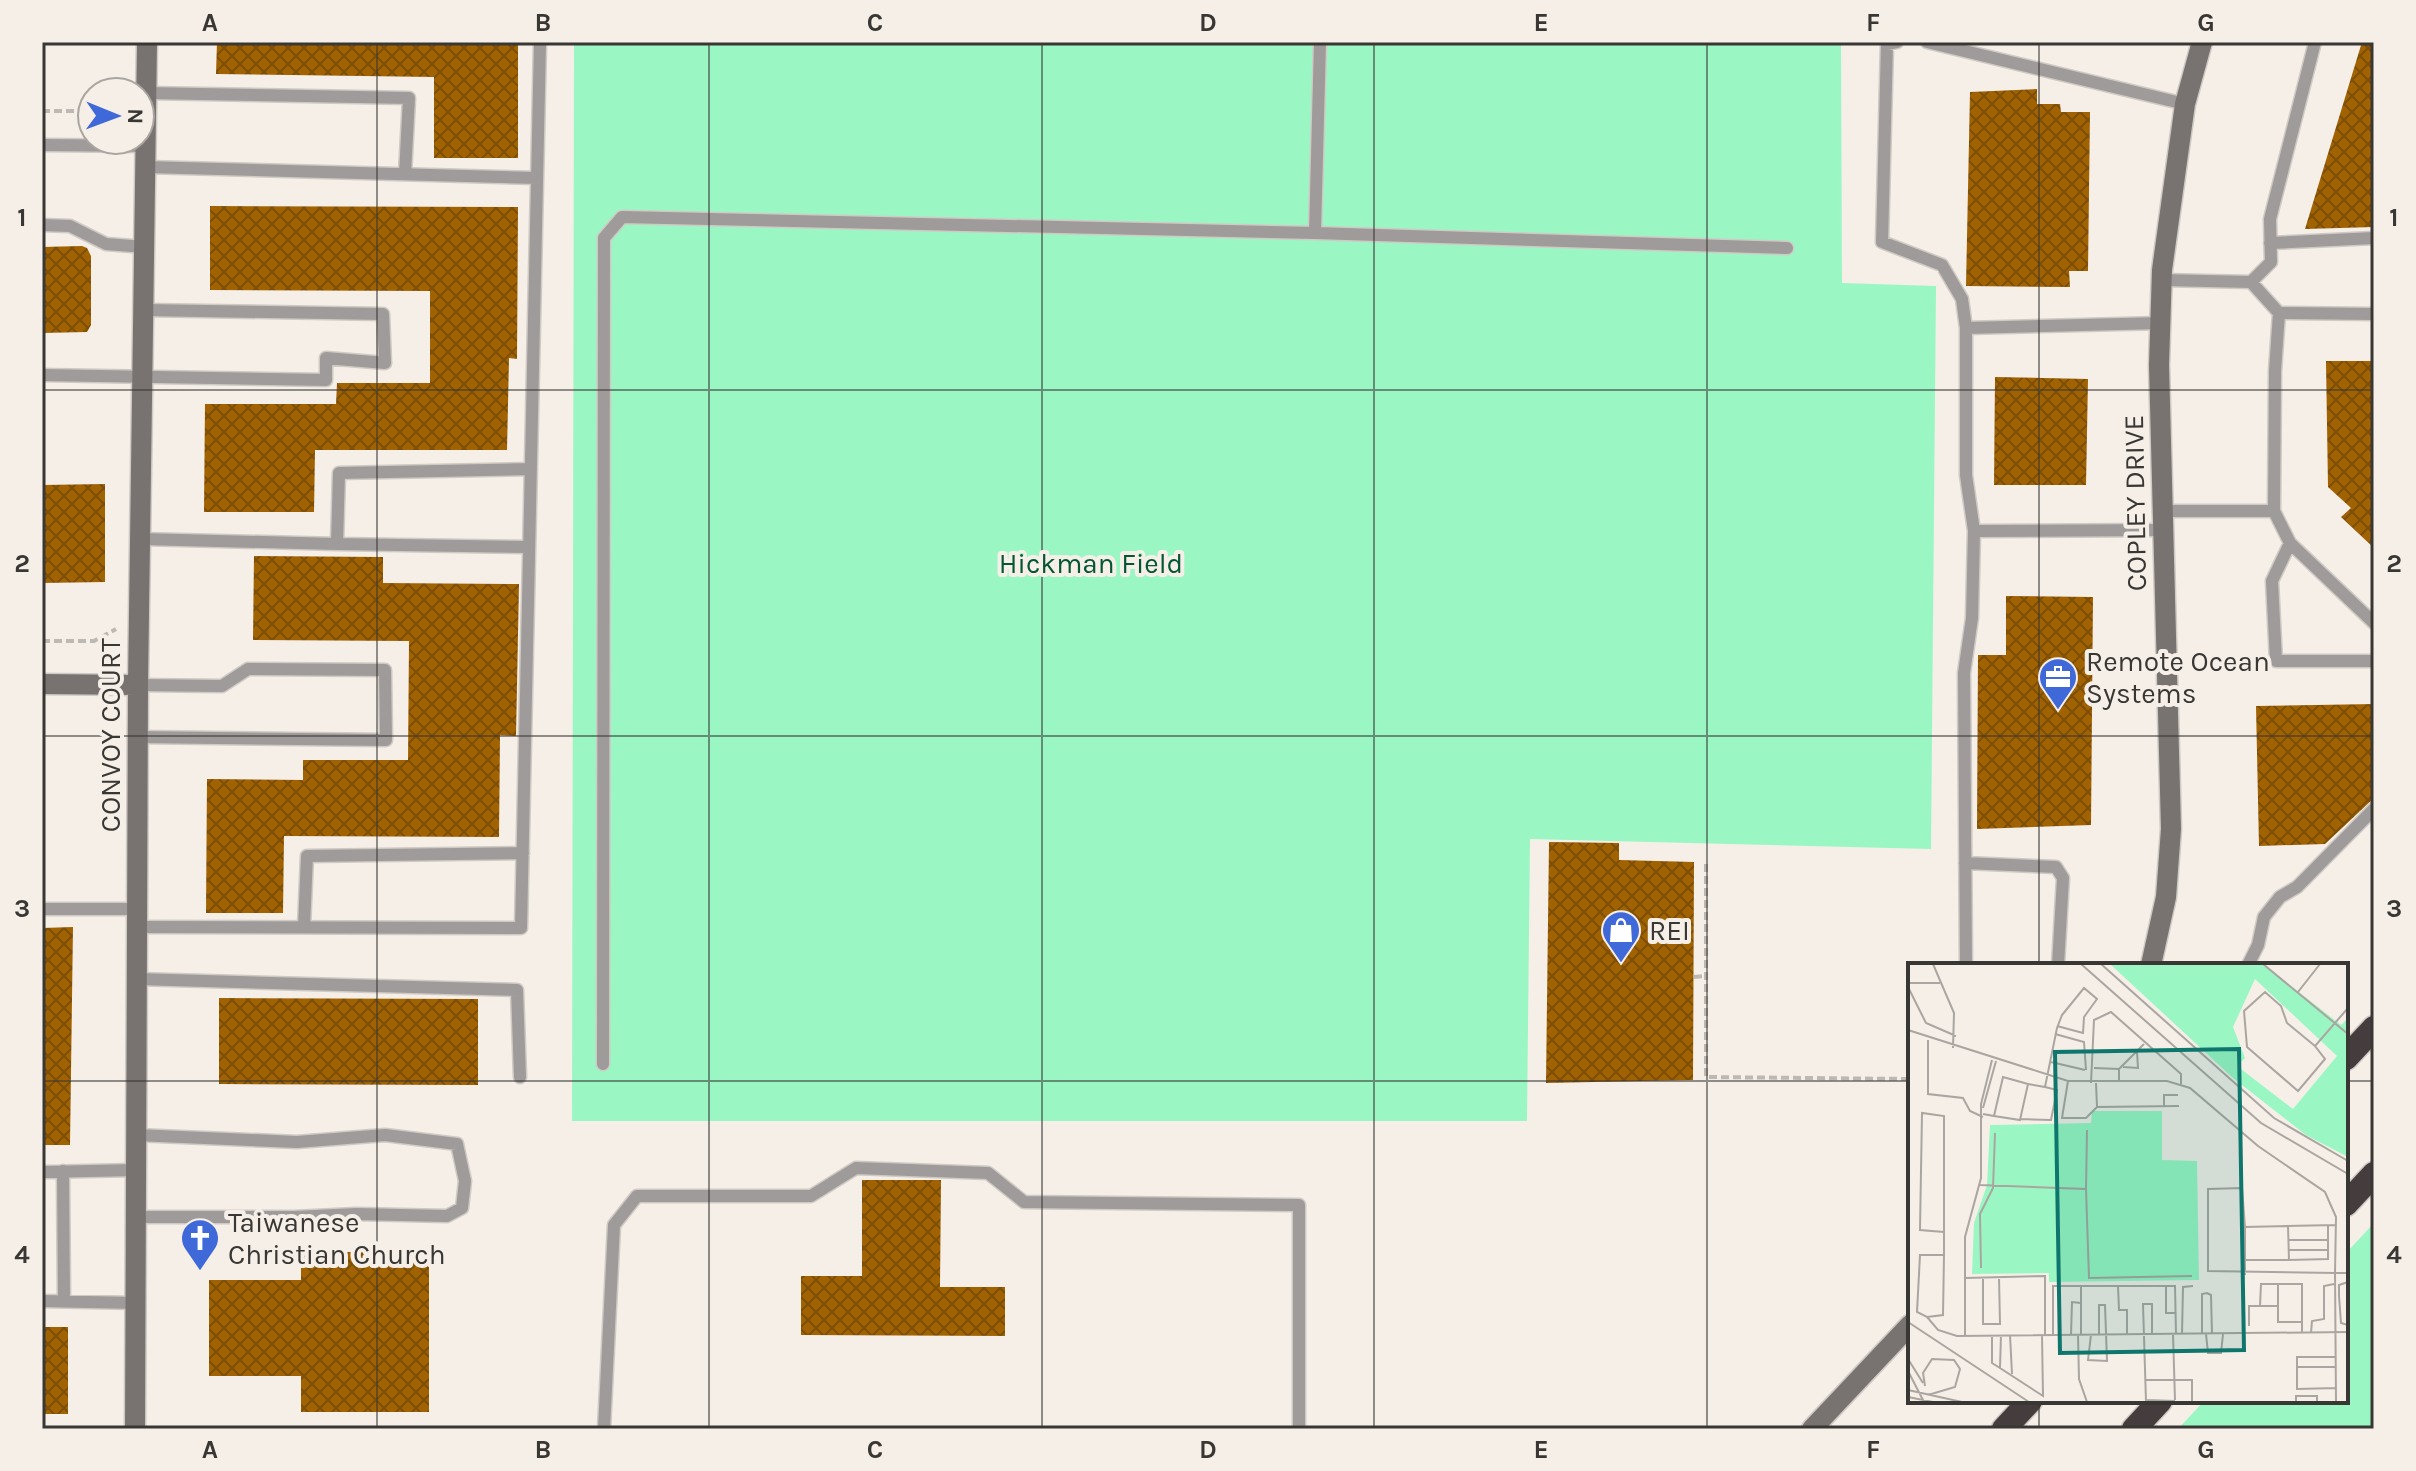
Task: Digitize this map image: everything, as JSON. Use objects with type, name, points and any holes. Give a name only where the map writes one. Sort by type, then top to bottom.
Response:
[{"type":"highway","points":[[2348,1056],[2374,1028]]},
{"type":"highway","points":[[2348,1202],[2374,1174]]},
{"type":"highway","points":[[2004,1429],[2028,1403]]},
{"type":"highway","points":[[2134,1429],[2158,1403]]},
{"type":"street","name":"CONVOY COURT","points":[[147,42],[147,76]]},
{"type":"street","name":"COPLEY DRIVE","points":[[2151,963],[2166,897],[2171,829],[2163,520],[2162,280],[2185,104],[2202,42]]},
{"type":"street","name":"CONVOY COURT","points":[[135,1429],[138,685],[146,156]]},
{"type":"street","points":[[42,684],[138,685]]},
{"type":"street","points":[[1812,1429],[1908,1327]]},
{"type":"lane","points":[[42,909],[137,918],[304,927],[521,928],[540,42]]},
{"type":"lane","points":[[1315,233],[1320,42]]},
{"type":"lane","points":[[1897,42],[1887,44],[1882,242],[1942,265],[1962,299],[1966,328],[1966,475],[1974,531],[1972,618],[1964,673],[1966,963]]},
{"type":"lane","points":[[1927,42],[2185,104]]},
{"type":"lane","points":[[2162,280],[2251,282],[2271,262],[2270,219],[2315,42]]},
{"type":"lane","points":[[156,93],[409,98],[405,174]]},
{"type":"lane","points":[[42,145],[76,145]]},
{"type":"lane","points":[[146,167],[537,178]]},
{"type":"lane","points":[[603,1064],[604,238],[622,217],[1315,233],[1787,248]]},
{"type":"lane","points":[[42,225],[70,226],[106,244],[145,247]]},
{"type":"lane","points":[[2270,243],[2374,238]]},
{"type":"lane","points":[[2251,282],[2279,313],[2275,371],[2274,511],[2290,543],[2374,623]]},
{"type":"lane","points":[[42,375],[326,380],[326,358],[385,363],[383,314],[144,310]]},
{"type":"lane","points":[[2279,313],[2374,314]]},
{"type":"lane","points":[[1966,328],[2161,323]]},
{"type":"lane","points":[[337,544],[339,473],[531,469]]},
{"type":"lane","points":[[1974,531],[2274,511]]},
{"type":"lane","points":[[142,539],[529,547]]},
{"type":"lane","points":[[2290,543],[2272,581],[2276,661],[2374,661]]},
{"type":"lane","points":[[138,685],[222,686],[248,669],[385,670],[386,740],[138,737]]},
{"type":"lane","points":[[2249,963],[2258,945],[2264,917],[2280,897],[2297,887],[2374,809]]},
{"type":"lane","points":[[304,927],[307,856],[523,853]]},
{"type":"lane","points":[[1965,863],[2056,867],[2063,878],[2058,963]]},
{"type":"lane","points":[[137,979],[517,990],[520,1077]]},
{"type":"lane","points":[[136,1135],[297,1142],[385,1135],[457,1144],[465,1181],[462,1208],[447,1216],[136,1217]]},
{"type":"lane","points":[[604,1429],[614,1225],[637,1196],[811,1196],[856,1168],[988,1173],[1024,1202],[1299,1205],[1299,1429]]},
{"type":"lane","points":[[42,1172],[136,1170]]},
{"type":"lane","points":[[63,1171],[64,1301]]},
{"type":"lane","points":[[42,1301],[135,1303]]},
{"type":"path","points":[[42,111],[76,111]]},
{"type":"path","points":[[42,641],[94,641]]},
{"type":"path","points":[[1706,864],[1706,1077],[1908,1079]]},
{"type":"path","points":[[1694,977],[1706,976]]},
{"type":"green space","name":"Hickman Field","points":[[574,42],[1841,42],[1842,283],[1936,286],[1931,849],[1530,839],[1527,1121],[572,1121]]},
{"type":"green space","points":[[2374,1223],[2374,1429],[2178,1429],[2202,1403],[2348,1403],[2348,1251]]},
{"type":"building","points":[[217,42],[518,42],[518,158],[434,158],[434,77],[216,74]]},
{"type":"building","points":[[2362,42],[2374,42],[2374,227],[2305,229]]},
{"type":"building","points":[[2037,89],[2037,104],[2060,104],[2061,112],[2090,112],[2088,271],[2069,271],[2070,287],[1966,286],[1970,92]]},
{"type":"building","points":[[210,206],[518,207],[517,359],[509,358],[507,450],[315,450],[314,512],[204,512],[205,404],[336,404],[337,383],[430,383],[430,291],[210,290]]},
{"type":"building","points":[[82,246],[91,256],[91,325],[87,332],[42,333],[42,247]]},
{"type":"building","points":[[2326,361],[2374,361],[2374,548],[2341,517],[2351,508],[2328,487]]},
{"type":"building","points":[[1995,377],[2088,379],[2086,485],[1994,485]]},
{"type":"building","points":[[105,484],[105,582],[42,583],[42,485]]},
{"type":"building","points":[[254,556],[383,557],[383,583],[519,584],[516,736],[500,735],[499,837],[284,836],[283,913],[206,913],[207,779],[303,780],[303,760],[408,760],[409,641],[253,640]]},
{"type":"building","points":[[2006,596],[2093,597],[2091,825],[1977,829],[1978,655],[2006,655]]},
{"type":"building","points":[[2374,704],[2374,798],[2325,844],[2259,846],[2256,706]]},
{"type":"building","points":[[1549,842],[1619,843],[1619,860],[1694,862],[1693,1080],[1546,1083]]},
{"type":"building","points":[[73,927],[70,1145],[42,1145],[42,928]]},
{"type":"building","points":[[219,998],[478,999],[478,1085],[219,1084]]},
{"type":"building","points":[[862,1180],[941,1180],[940,1287],[1005,1287],[1005,1336],[801,1335],[801,1276],[862,1276]]},
{"type":"building","points":[[301,1252],[429,1252],[429,1412],[301,1412],[301,1376],[209,1376],[209,1280],[301,1280]]},
{"type":"building","points":[[42,1327],[68,1327],[68,1414],[42,1414]]},
{"type":"place","name":"Remote Ocean Systems","points":[[2058,711]]},
{"type":"place","name":"REI","points":[[1621,964]]},
{"type":"place","name":"Taiwanese Christian Church","points":[[200,1272]]}]
